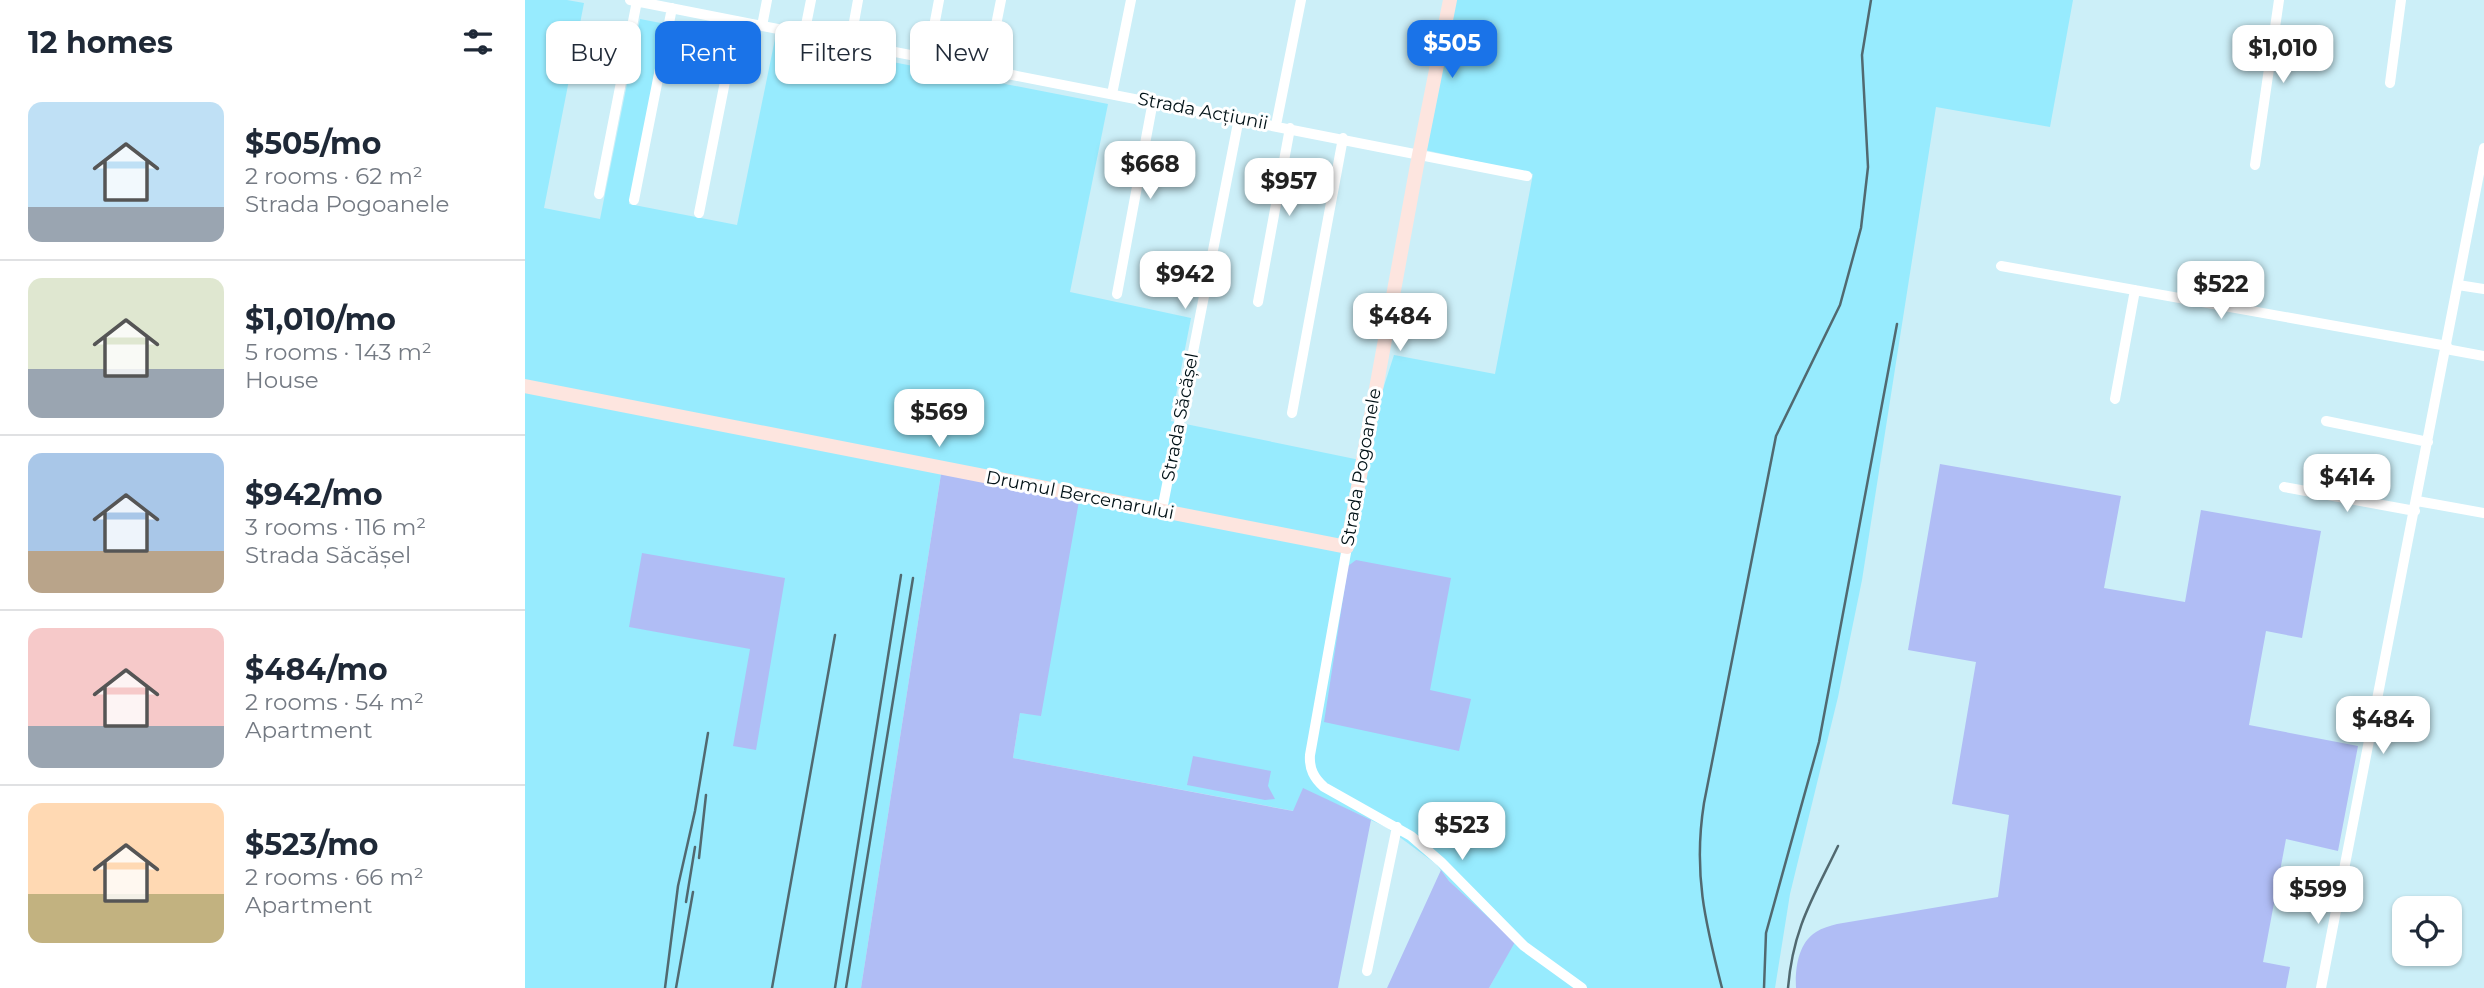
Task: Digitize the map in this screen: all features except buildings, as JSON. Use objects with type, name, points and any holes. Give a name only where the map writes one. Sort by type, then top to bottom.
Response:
[{"type":"street","points":[[762,26],[767,0]]},
{"type":"street","points":[[807,21],[811,0]]},
{"type":"street","points":[[854,21],[858,0]]},
{"type":"street","points":[[935,21],[939,0]]},
{"type":"street","points":[[997,21],[1001,0]]},
{"type":"street","points":[[1112,94],[1131,0]]},
{"type":"street","points":[[1276,125],[1301,0]]},
{"type":"street","name":"Strada Pogoanele","points":[[1397,827],[1324,787],[1311,770],[1310,755],[1450,0]]},
{"type":"street","points":[[2255,166],[2279,0]]},
{"type":"street","points":[[2391,83],[2401,0]]},
{"type":"street","points":[[599,194],[634,1]]},
{"type":"street","name":"Strada Acțiunii","points":[[634,1],[737,21]]},
{"type":"street","points":[[633,200],[672,8]]},
{"type":"street","name":"Strada Acțiunii","points":[[762,26],[775,28]]},
{"type":"street","name":"Strada Acțiunii","points":[[1013,74],[1527,176]]},
{"type":"street","points":[[699,213],[725,84]]},
{"type":"street","points":[[1117,294],[1153,101]]},
{"type":"street","name":"Strada Săcășel","points":[[1162,510],[1239,118]]},
{"type":"street","points":[[1258,302],[1290,128]]},
{"type":"street","points":[[1292,413],[1343,138]]},
{"type":"street","points":[[2321,988],[2484,148]]},
{"type":"street","points":[[2001,267],[2447,347],[2484,356]]},
{"type":"street","points":[[2458,285],[2484,289]]},
{"type":"street","points":[[2115,399],[2135,290]]},
{"type":"street","name":"Drumul Bercenarului","points":[[525,386],[1347,547]]},
{"type":"street","points":[[2326,421],[2428,442]]},
{"type":"street","points":[[2284,487],[2484,513]]},
{"type":"street","points":[[1367,971],[1397,827],[1435,856],[1524,946],[1582,988]]},
{"type":"shaded area","points":[[525,0],[567,0],[584,3],[580,21],[546,21],[546,84],[568,84],[544,208],[600,219],[627,84],[641,84],[640,19],[655,22],[655,78],[629,204],[737,225],[775,39],[775,84],[896,84],[896,63],[910,65],[910,84],[1006,84],[1108,104],[1070,292],[1191,318],[1171,421],[1360,460],[1394,355],[1495,374],[1533,174],[1425,150],[1455,0],[2073,0],[2050,127],[1936,107],[1862,580],[1838,697],[1790,894],[1775,988],[1489,988],[1514,942],[1449,881],[1436,864],[1386,827],[1303,789],[1294,811],[1013,758],[1020,713],[1041,715],[941,474],[861,988],[525,988]]},
{"type":"shaded area","points":[[1940,464],[2121,496],[2104,588],[2185,602],[2201,510],[2321,531],[2302,638],[2266,631],[2249,725],[2358,746],[2338,851],[2286,839],[2263,962],[2290,967],[2286,988],[1796,988],[1801,950],[1810,937],[1821,929],[1998,897],[2009,815],[1952,804],[1976,662],[1908,650]]},
{"type":"shaded area","points":[[941,474],[1079,501],[1041,716],[1020,713],[1013,758],[1293,811],[1303,788],[1371,820],[1338,988],[861,988]]},
{"type":"shaded area","points":[[642,553],[785,578],[756,750],[733,746],[750,649],[629,627]]},
{"type":"shaded area","points":[[1356,560],[1451,578],[1430,690],[1471,699],[1459,751],[1324,722],[1348,566]]},
{"type":"shaded area","points":[[1193,756],[1271,771],[1268,786],[1275,799],[1265,800],[1187,785]]},
{"type":"shaded area","points":[[1441,870],[1449,881],[1515,942],[1489,988],[1387,988]]},
{"type":"railway","points":[[1722,988],[1702,897],[1700,852],[1704,803],[1776,436],[1840,305],[1861,228],[1868,167],[1862,55],[1871,0]]},
{"type":"railway","points":[[1764,988],[1766,933],[1819,742],[1897,324]]},
{"type":"railway","points":[[835,988],[901,575]]},
{"type":"railway","points":[[846,988],[913,578]]},
{"type":"railway","points":[[772,988],[835,635]]},
{"type":"railway","points":[[665,988],[678,886],[695,811],[708,733]]},
{"type":"railway","points":[[699,858],[706,795]]},
{"type":"railway","points":[[1788,988],[1799,930],[1838,846]]},
{"type":"railway","points":[[686,902],[695,847]]},
{"type":"railway","points":[[676,988],[693,892]]}]
